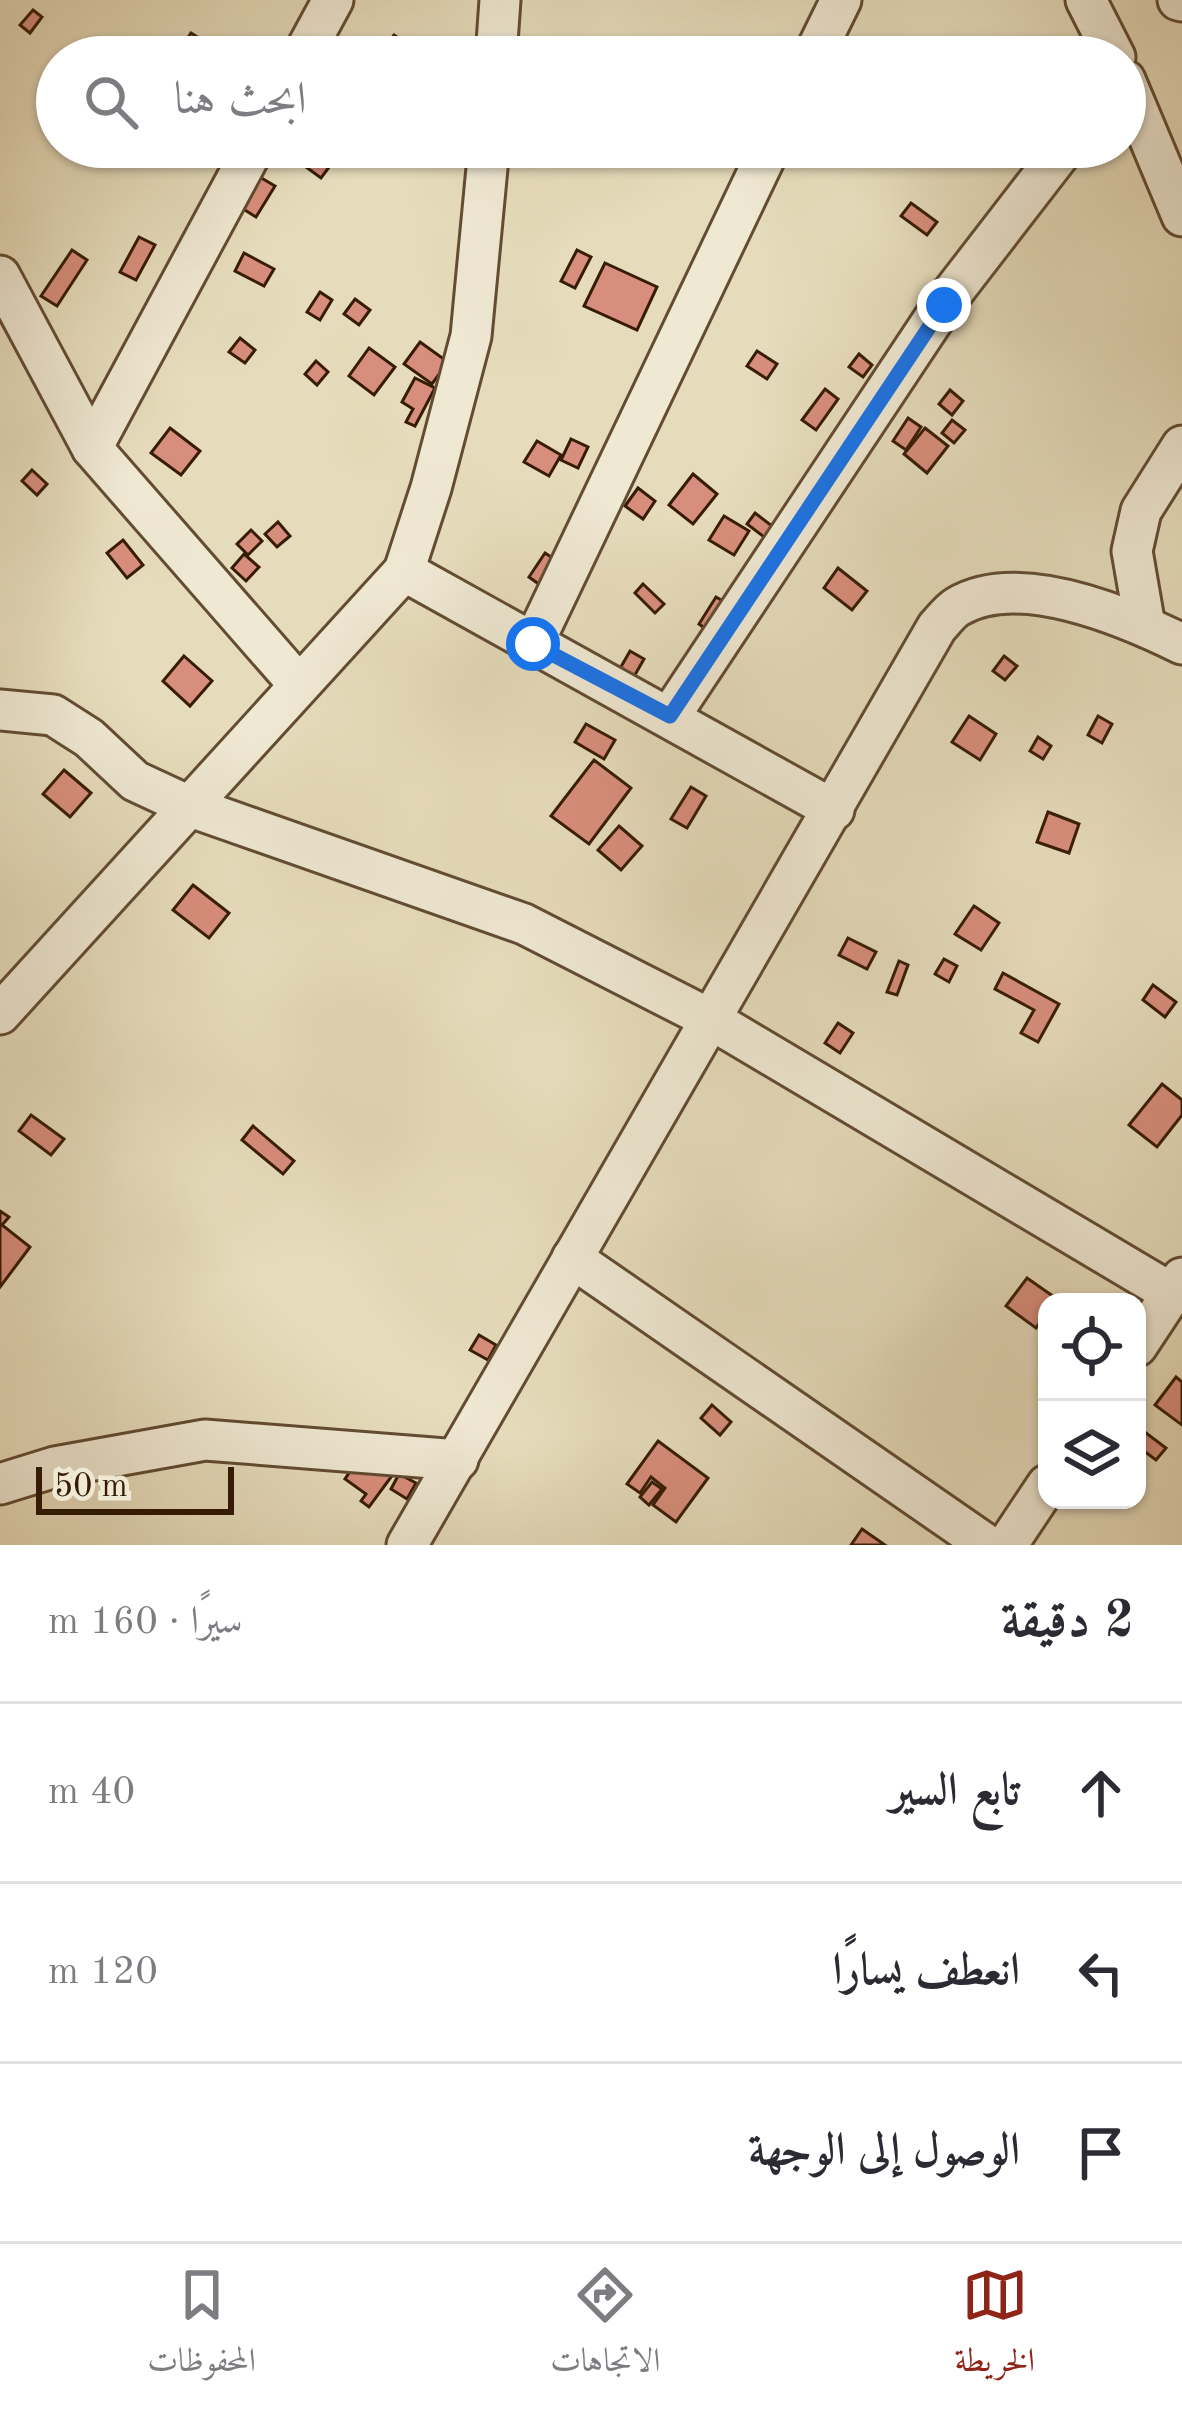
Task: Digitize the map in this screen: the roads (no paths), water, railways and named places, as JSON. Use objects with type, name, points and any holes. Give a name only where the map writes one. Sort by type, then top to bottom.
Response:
[{"type":"street","points":[[313,36],[333,0]]},
{"type":"street","points":[[497,36],[500,0]]},
{"type":"street","points":[[823,36],[841,0]]},
{"type":"street","points":[[1086,0],[1104,36]]},
{"type":"street","points":[[1146,130],[1182,216]]},
{"type":"street","points":[[92,448],[243,168]]},
{"type":"street","points":[[0,1014],[404,571],[471,336],[487,168]]},
{"type":"street","points":[[533,644],[760,168]]},
{"type":"street","points":[[670,716],[944,305],[1049,168]]},
{"type":"street","points":[[0,276],[92,448],[299,686]]},
{"type":"street","points":[[1145,626],[1132,551],[1136,531],[1141,511],[1182,446]]},
{"type":"street","points":[[404,571],[834,809]]},
{"type":"street","points":[[407,1545],[937,627],[956,608],[977,599],[1021,594],[1073,600],[1182,644]]},
{"type":"street","points":[[0,710],[53,715],[89,738],[135,781],[191,807],[524,924],[710,1018],[1176,1285],[1146,1332]]},
{"type":"street","points":[[572,1258],[987,1545]]},
{"type":"street","points":[[0,1484],[55,1467],[205,1440],[458,1460]]},
{"type":"street","points":[[1007,1545],[1038,1498]]}]
